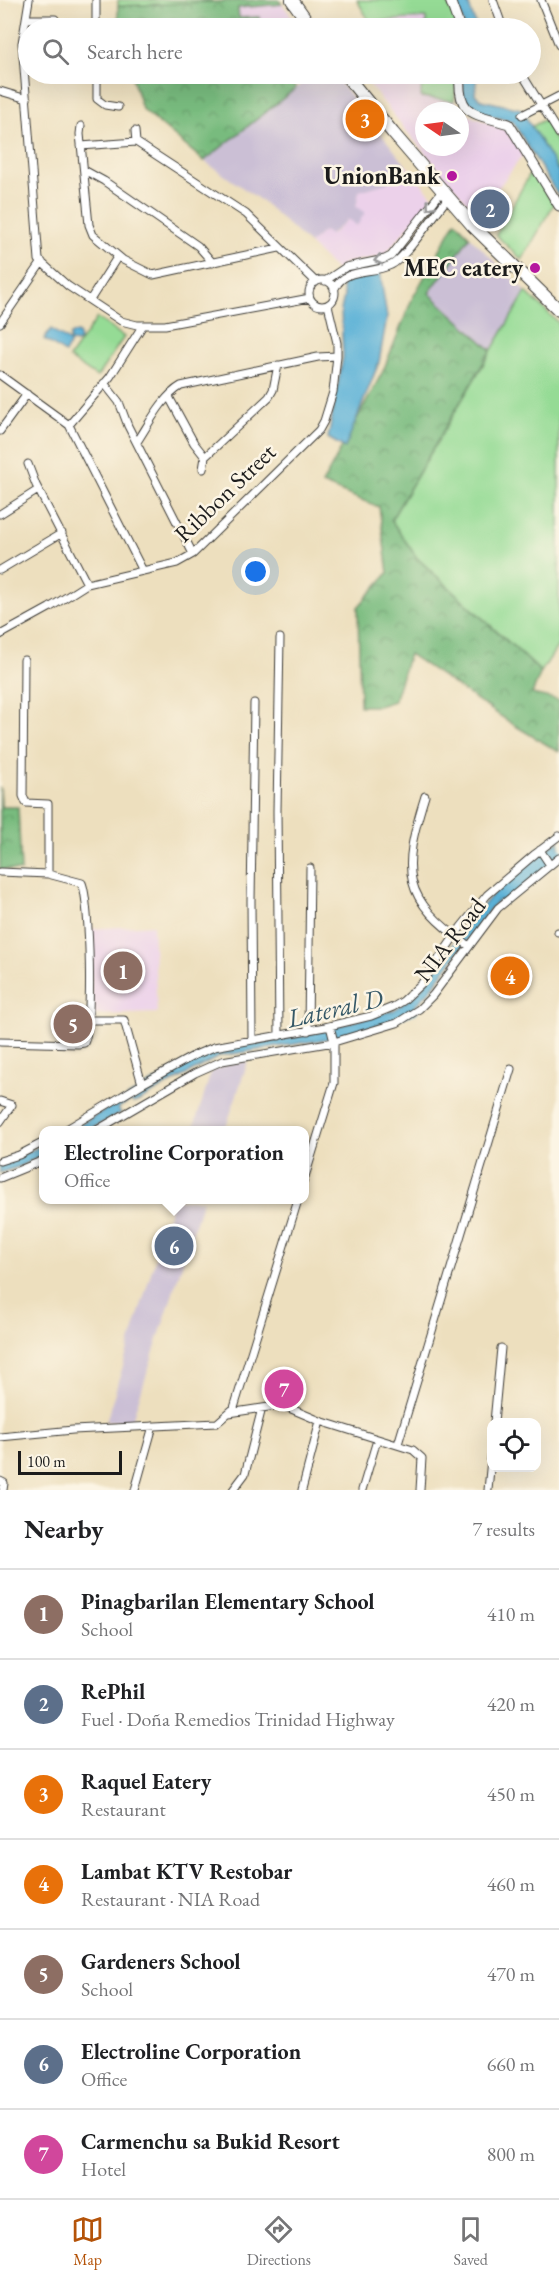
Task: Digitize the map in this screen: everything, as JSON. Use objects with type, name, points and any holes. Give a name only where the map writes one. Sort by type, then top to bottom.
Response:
[{"type":"highway","points":[[292,0],[305,18]]},
{"type":"highway","points":[[353,84],[473,226],[559,310]]},
{"type":"street","points":[[27,18],[29,0]]},
{"type":"street","points":[[96,0],[96,18]]},
{"type":"street","points":[[450,0],[456,18]]},
{"type":"street","points":[[493,0],[499,18]]},
{"type":"street","points":[[541,0],[559,45]]},
{"type":"street","points":[[27,84],[39,260],[68,286],[121,321],[143,325],[165,325],[310,298]]},
{"type":"street","points":[[97,84],[97,99],[105,105],[118,106]]},
{"type":"street","points":[[459,84],[462,105],[472,113],[509,124],[559,206]]},
{"type":"street","points":[[529,84],[559,134]]},
{"type":"street","points":[[0,91],[27,99]]},
{"type":"street","points":[[522,115],[541,103],[559,96]]},
{"type":"street","points":[[81,126],[87,207],[93,235],[134,267],[153,275],[279,248]]},
{"type":"street","points":[[135,131],[136,142]]},
{"type":"street","points":[[81,146],[136,142],[246,214],[316,282]]},
{"type":"street","points":[[84,170],[104,181],[198,246],[213,263]]},
{"type":"street","points":[[445,195],[398,260],[383,268],[346,275],[339,281],[334,290],[334,298],[328,305],[316,305],[310,298],[311,287],[316,282],[325,281],[346,267],[391,256],[445,195]]},
{"type":"street","points":[[90,300],[118,256]]},
{"type":"street","points":[[0,322],[3,313],[42,262]]},
{"type":"street","points":[[325,281],[334,290]]},
{"type":"street","name":"Ribbon Street","points":[[0,635],[49,609],[87,584],[177,563],[193,554],[319,430],[333,392],[337,356],[337,343],[328,305]]},
{"type":"street","points":[[69,425],[104,383],[143,325]]},
{"type":"street","points":[[137,442],[169,397],[181,386],[318,357],[337,356]]},
{"type":"street","points":[[203,469],[205,457],[269,397],[278,365]]},
{"type":"street","points":[[0,375],[69,425],[142,571]]},
{"type":"street","points":[[104,383],[119,402],[193,554]]},
{"type":"street","points":[[0,431],[27,394]]},
{"type":"street","points":[[169,397],[194,443],[205,457]]},
{"type":"street","points":[[28,464],[38,490],[87,584]]},
{"type":"street","points":[[0,514],[38,490]]},
{"type":"street","points":[[0,570],[62,533]]},
{"type":"street","points":[[279,1036],[276,811],[280,638]]},
{"type":"street","points":[[24,660],[23,796],[26,802],[48,804],[48,874]]},
{"type":"street","points":[[252,1040],[251,902],[254,704]]},
{"type":"street","points":[[425,796],[412,849],[411,876],[414,891],[435,919],[467,944]]},
{"type":"street","points":[[142,1084],[214,1047],[330,1028],[382,1012],[403,1000],[422,983],[488,895],[559,836]]},
{"type":"street","points":[[541,851],[549,863]]},
{"type":"street","name":"NIA Road","points":[[103,1126],[138,1097],[222,1061],[375,1031],[397,1023],[419,1009],[433,995],[467,944],[498,908],[549,863],[559,858]]},
{"type":"street","points":[[308,1031],[310,868]]},
{"type":"street","points":[[0,872],[48,874],[82,883],[89,956],[89,1020],[84,1043],[0,1042]]},
{"type":"street","points":[[76,1126],[138,1097],[142,1084],[124,1020],[89,1020]]},
{"type":"street","points":[[309,1164],[334,1083],[333,1040],[330,1028]]},
{"type":"street","points":[[187,1061],[193,1072]]},
{"type":"street","points":[[398,1444],[511,1070]]},
{"type":"street","points":[[0,1101],[12,1105],[0,1122]]},
{"type":"street","points":[[0,1161],[19,1155],[39,1145]]},
{"type":"street","points":[[0,1178],[39,1162]]},
{"type":"street","points":[[0,1437],[217,1423],[230,1413],[234,1408],[297,1204]]},
{"type":"street","points":[[494,1418],[501,1348]]},
{"type":"street","points":[[230,1413],[282,1406],[377,1440],[398,1444],[421,1455],[420,1490]]},
{"type":"street","points":[[233,1490],[245,1474],[262,1408]]},
{"type":"street","points":[[302,1490],[320,1421]]},
{"type":"street","points":[[135,1490],[153,1426]]},
{"type":"street","points":[[362,1490],[377,1440]]},
{"type":"street","points":[[488,1490],[490,1472]]},
{"type":"street","points":[[0,1481],[4,1483],[3,1490]]},
{"type":"shaded area","points":[[282,4],[292,18],[238,18],[238,8]]},
{"type":"shaded area","points":[[301,84],[341,84],[406,165],[387,183],[359,191],[356,207],[365,212],[357,226],[348,219],[330,235],[324,231],[309,244],[263,202],[204,161]]},
{"type":"shaded area","points":[[369,84],[422,84],[421,97],[454,101],[415,102],[415,141]]},
{"type":"shaded area","points":[[469,115],[506,130],[523,155],[478,215],[428,156],[469,156]]},
{"type":"shaded area","points":[[406,165],[433,197],[384,256],[345,263],[337,271],[309,244],[324,231],[331,235],[348,219],[358,226],[356,207],[359,191],[386,183]]},
{"type":"shaded area","points":[[470,237],[526,292],[491,350],[429,293]]},
{"type":"shaded area","points":[[153,925],[157,1013],[92,1015],[89,929]]},
{"type":"shaded area","points":[[248,1061],[226,1126],[194,1126],[211,1072],[226,1065]]},
{"type":"shaded area","points":[[172,1204],[202,1204],[132,1420],[106,1422]]},
{"type":"green space","points":[[118,0],[212,0],[213,2],[118,6]]},
{"type":"green space","points":[[254,0],[279,0],[282,4],[238,8],[239,18],[118,18],[118,6]]},
{"type":"green space","points":[[357,0],[447,0],[454,18],[426,18],[367,18]]},
{"type":"green space","points":[[134,84],[293,84],[296,88],[204,161],[142,109]]},
{"type":"green space","points":[[422,84],[457,84],[454,101],[421,97]]},
{"type":"green space","points":[[545,119],[559,148],[559,172],[531,127]]},
{"type":"green space","points":[[532,170],[554,204],[522,260],[496,235]]},
{"type":"green space","points":[[456,221],[470,237],[429,293],[491,350],[391,520],[417,558],[541,672],[532,694],[559,700],[559,752],[514,725],[409,654],[394,701],[378,706],[360,706],[358,607],[388,573],[379,507],[322,484],[383,371],[412,299]]},
{"type":"green space","points":[[526,292],[559,323],[559,644],[541,672],[417,558],[391,520]]},
{"type":"green space","points":[[97,318],[124,337],[97,377],[69,358]]},
{"type":"green space","points":[[0,787],[1,807],[18,807],[21,871],[0,869]]},
{"type":"water","points":[[455,0],[467,0],[473,18],[461,18]]},
{"type":"water","points":[[464,84],[476,84],[475,94],[481,100],[521,109],[559,172],[559,197],[513,122],[477,111],[469,106],[469,102],[465,102]]},
{"type":"water","points":[[380,272],[387,317],[379,362],[345,448],[328,438],[343,357],[341,310],[344,296],[341,280],[350,276]]},
{"type":"water","points":[[51,329],[70,342],[70,336],[78,333],[80,340],[77,343],[71,342],[65,353],[44,339]]},
{"type":"water","name":"Lateral D","points":[[559,840],[559,854],[531,873],[493,905],[429,992],[413,1008],[402,1015],[376,1026],[327,1039],[220,1056],[137,1102],[133,1103],[131,1100],[118,1108],[121,1113],[102,1123],[95,1126],[77,1126],[213,1050],[301,1036],[394,1010],[415,995],[425,984],[466,926],[492,895]]},
{"type":"water","points":[[39,1147],[39,1157],[18,1167],[0,1173],[0,1164]]},
{"type":"waterway","name":"Lateral D","points":[[503,900],[559,853]]},
{"type":"waterway","name":"Lateral D","points":[[383,1021],[414,1010]]},
{"type":"place","name":"Raquel Eatery","points":[[365,119]]},
{"type":"place","name":"UnionBank","points":[[452,176]]},
{"type":"place","name":"RePhil","points":[[490,209]]},
{"type":"place","name":"MEC eatery","points":[[535,268]]},
{"type":"place","name":"Pinagbarilan Elementary School","points":[[123,971]]},
{"type":"place","name":"Lambat KTV Restobar","points":[[510,976]]},
{"type":"place","name":"Gardeners School","points":[[73,1024]]},
{"type":"place","name":"Electroline Corporation","points":[[174,1246]]},
{"type":"place","name":"Carmenchu sa Bukid Resort","points":[[284,1389]]}]
